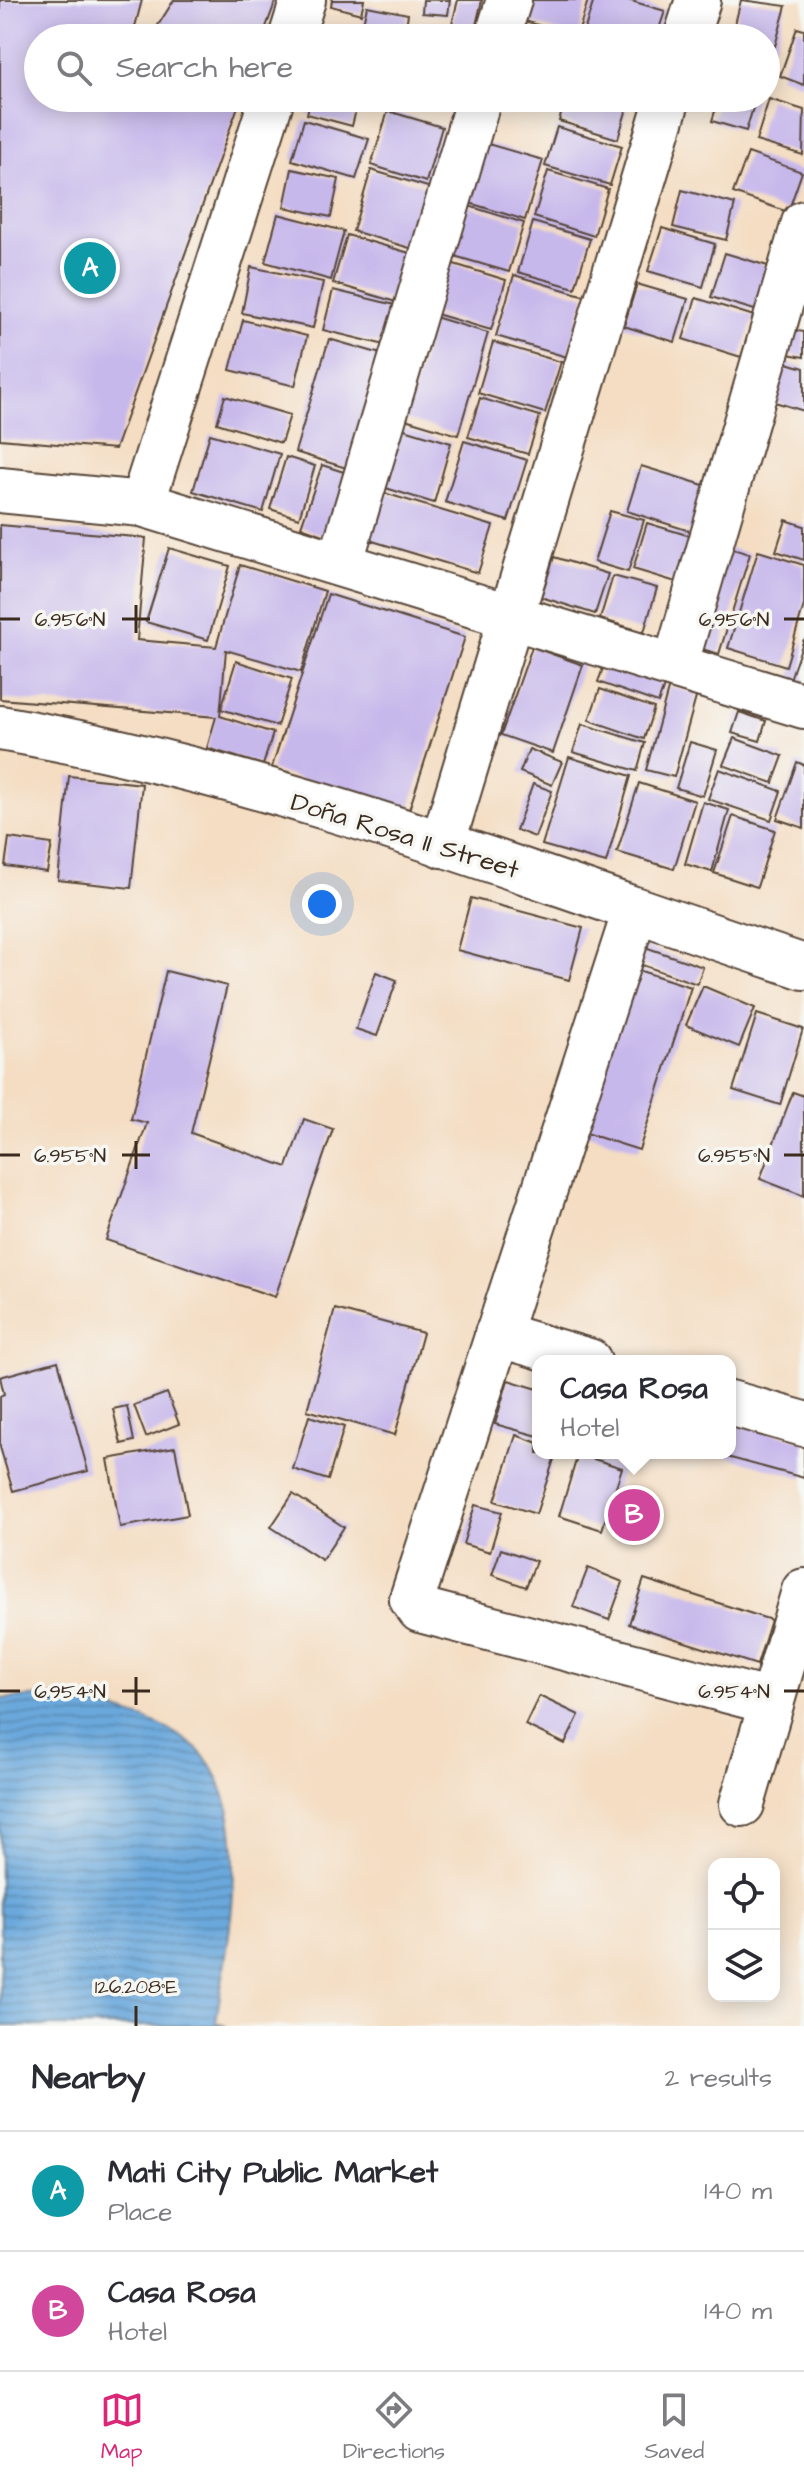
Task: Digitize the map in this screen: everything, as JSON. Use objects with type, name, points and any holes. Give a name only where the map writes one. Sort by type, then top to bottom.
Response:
[{"type":"street","points":[[295,24],[303,0]]},
{"type":"street","points":[[501,24],[509,0]]},
{"type":"street","points":[[690,24],[698,0]]},
{"type":"street","points":[[142,504],[268,112]]},
{"type":"street","points":[[340,564],[475,112]]},
{"type":"street","points":[[442,845],[664,112]]},
{"type":"street","points":[[675,666],[804,223]]},
{"type":"street","points":[[0,490],[142,504],[804,706]]},
{"type":"street","name":"Doña Rosa II Street","points":[[0,728],[67,740],[221,779],[442,845],[804,967]]},
{"type":"street","points":[[635,911],[412,1599],[420,1610],[771,1702]]},
{"type":"street","points":[[497,1334],[569,1355]]},
{"type":"street","points":[[736,1405],[804,1424]]},
{"type":"street","points":[[742,1804],[804,1591]]},
{"type":"water","points":[[47,1696],[119,1711],[154,1723],[186,1740],[210,1764],[225,1796],[232,1832],[234,1872],[231,1913],[216,2023],[226,2026],[0,2026],[0,1699]]},
{"type":"building","points":[[0,0],[142,0],[136,24],[24,24],[24,112],[236,112],[115,449],[0,439]]},
{"type":"building","points":[[174,0],[276,0],[267,24],[159,24]]},
{"type":"building","points":[[332,0],[364,0],[361,14],[331,6]]},
{"type":"building","points":[[423,0],[450,0],[448,15],[422,13]]},
{"type":"building","points":[[458,0],[482,0],[476,24],[452,24]]},
{"type":"building","points":[[520,0],[588,0],[581,24],[535,24],[515,18]]},
{"type":"building","points":[[594,0],[628,0],[665,11],[661,24],[586,24]]},
{"type":"building","points":[[741,0],[786,6],[780,28],[780,24],[735,24]]},
{"type":"building","points":[[367,6],[408,14],[406,24],[363,24]]},
{"type":"building","points":[[797,28],[804,30],[804,85],[780,76]]},
{"type":"building","points":[[780,102],[804,110],[803,155],[756,141],[765,112],[780,112]]},
{"type":"building","points":[[308,112],[356,112],[352,126]]},
{"type":"building","points":[[388,112],[442,127],[426,182],[371,165]]},
{"type":"building","points":[[562,112],[626,112],[618,139],[559,121]]},
{"type":"building","points":[[715,112],[752,112],[746,131],[712,121]]},
{"type":"building","points":[[304,120],[369,139],[356,179],[292,160]]},
{"type":"building","points":[[557,127],[622,146],[610,185],[545,166]]},
{"type":"building","points":[[481,142],[543,160],[525,220],[463,201]]},
{"type":"building","points":[[748,153],[802,172],[788,212],[733,193]]},
{"type":"building","points":[[292,169],[339,179],[331,217],[284,207]]},
{"type":"building","points":[[371,170],[431,188],[413,249],[353,231]]},
{"type":"building","points":[[548,171],[608,189],[594,236],[534,217]]},
{"type":"building","points":[[682,190],[735,204],[726,240],[673,227]]},
{"type":"building","points":[[459,203],[524,223],[509,272],[444,253]]},
{"type":"building","points":[[278,214],[344,231],[331,280],[265,262]]},
{"type":"building","points":[[533,222],[590,239],[575,288],[518,272]]},
{"type":"building","points":[[662,228],[715,244],[703,287],[648,271]]},
{"type":"building","points":[[347,235],[413,254],[399,303],[333,283]]},
{"type":"building","points":[[725,253],[771,267],[758,311],[711,297]]},
{"type":"building","points":[[441,260],[506,280],[491,330],[426,311]]},
{"type":"building","points":[[251,267],[323,282],[313,328],[242,313]]},
{"type":"building","points":[[514,275],[585,296],[567,357],[496,336]]},
{"type":"building","points":[[637,284],[688,299],[675,342],[624,326]]},
{"type":"building","points":[[333,290],[395,305],[385,345],[323,330]]},
{"type":"building","points":[[696,298],[754,316],[741,357],[683,339]]},
{"type":"building","points":[[435,317],[488,333],[458,435],[405,419]]},
{"type":"building","points":[[243,320],[307,336],[295,386],[230,370]]},
{"type":"building","points":[[787,329],[804,332],[804,357],[782,353]]},
{"type":"building","points":[[329,339],[391,357],[356,471],[295,452]]},
{"type":"building","points":[[493,342],[561,362],[545,413],[478,393]]},
{"type":"building","points":[[777,360],[804,368],[804,411],[765,399]]},
{"type":"building","points":[[225,396],[290,415],[281,443],[217,423]]},
{"type":"building","points":[[480,398],[540,416],[528,454],[468,437]]},
{"type":"building","points":[[391,425],[451,443],[434,503],[373,484]]},
{"type":"building","points":[[210,434],[280,454],[263,512],[193,491]]},
{"type":"building","points":[[464,441],[527,460],[508,521],[445,502]]},
{"type":"building","points":[[286,457],[315,466],[299,518],[270,509]]},
{"type":"building","points":[[322,465],[353,475],[332,538],[301,527]]},
{"type":"building","points":[[641,466],[710,487],[696,533],[627,511]]},
{"type":"building","points":[[371,489],[493,526],[478,573],[356,536]]},
{"type":"building","points":[[610,511],[644,520],[628,572],[594,562]]},
{"type":"building","points":[[786,520],[804,526],[804,560],[776,551]]},
{"type":"building","points":[[647,523],[700,539],[686,585],[633,569]]},
{"type":"building","points":[[0,525],[146,538],[137,640],[216,647],[240,565],[325,591],[301,672],[226,650],[220,716],[273,733],[263,765],[207,748],[216,717],[0,699]]},
{"type":"building","points":[[716,544],[750,554],[719,654],[685,644]]},
{"type":"building","points":[[169,548],[230,566],[208,640],[146,622]]},
{"type":"building","points":[[758,551],[804,565],[804,605],[786,666],[728,648]]},
{"type":"building","points":[[554,557],[608,574],[595,614],[541,597]]},
{"type":"building","points":[[613,576],[657,588],[644,632],[600,619]]},
{"type":"building","points":[[328,594],[465,637],[408,813],[271,770]]},
{"type":"building","points":[[804,639],[804,687],[789,682]]},
{"type":"building","points":[[532,647],[583,665],[553,753],[501,735]]},
{"type":"building","points":[[236,661],[292,679],[277,726],[221,709]]},
{"type":"building","points":[[605,663],[665,684],[658,703],[598,682]]},
{"type":"building","points":[[669,686],[697,694],[674,777],[646,770]]},
{"type":"building","points":[[600,689],[654,708],[644,739],[589,720]]},
{"type":"building","points":[[739,712],[766,721],[760,741],[732,733]]},
{"type":"building","points":[[582,724],[645,743],[637,771],[573,752]]},
{"type":"building","points":[[734,738],[783,756],[773,783],[723,765]]},
{"type":"building","points":[[690,742],[717,750],[703,796],[676,788]]},
{"type":"building","points":[[529,749],[562,762],[552,785],[520,772]]},
{"type":"building","points":[[569,757],[631,776],[606,863],[542,845]]},
{"type":"building","points":[[797,762],[804,765],[804,828],[777,819]]},
{"type":"building","points":[[719,769],[781,791],[771,820],[708,799]]},
{"type":"building","points":[[69,776],[142,784],[131,888],[58,880]]},
{"type":"building","points":[[639,783],[695,801],[674,869],[617,852]]},
{"type":"building","points":[[533,784],[552,791],[535,837],[516,830]]},
{"type":"building","points":[[703,802],[729,810],[712,872],[685,864]]},
{"type":"building","points":[[733,816],[775,830],[757,887],[714,873]]},
{"type":"building","points":[[9,838],[52,844],[47,872],[5,866]]},
{"type":"building","points":[[471,898],[583,928],[569,980],[457,950]]},
{"type":"building","points":[[645,947],[703,967],[697,984],[639,964]]},
{"type":"building","points":[[622,965],[691,987],[639,1150],[570,1128]]},
{"type":"building","points":[[166,971],[227,986],[191,1133],[287,1167],[304,1119],[333,1129],[275,1297],[106,1240],[147,1123],[131,1119]]},
{"type":"building","points":[[376,972],[397,980],[377,1036],[356,1029]]},
{"type":"building","points":[[703,986],[755,1008],[739,1047],[686,1025]]},
{"type":"building","points":[[757,1014],[803,1029],[780,1105],[733,1090]]},
{"type":"building","points":[[793,1092],[804,1096],[804,1196],[760,1179]]},
{"type":"building","points":[[335,1309],[423,1333],[395,1435],[307,1410]]},
{"type":"building","points":[[58,1361],[88,1471],[13,1491],[0,1447],[0,1396],[4,1394],[0,1377]]},
{"type":"building","points":[[508,1380],[532,1387],[532,1434],[495,1424]]},
{"type":"building","points":[[167,1393],[179,1424],[146,1437],[134,1405]]},
{"type":"building","points":[[127,1406],[134,1441],[121,1444],[113,1409]]},
{"type":"building","points":[[309,1416],[344,1427],[328,1480],[293,1469]]},
{"type":"building","points":[[736,1423],[804,1441],[804,1478],[734,1459]]},
{"type":"building","points":[[516,1435],[532,1441],[532,1459],[554,1459],[536,1514],[495,1501]]},
{"type":"building","points":[[175,1447],[188,1515],[120,1527],[108,1459]]},
{"type":"building","points":[[576,1459],[594,1459],[622,1468],[602,1530],[559,1516]]},
{"type":"building","points":[[293,1494],[344,1527],[322,1560],[271,1527]]},
{"type":"building","points":[[475,1505],[502,1512],[490,1552],[463,1544]]},
{"type":"building","points":[[501,1549],[536,1561],[526,1587],[492,1575]]},
{"type":"building","points":[[588,1568],[623,1582],[609,1620],[573,1607]]},
{"type":"building","points":[[644,1579],[771,1620],[757,1665],[629,1624]]},
{"type":"building","points":[[539,1696],[579,1715],[565,1744],[525,1725]]},
{"type":"place","name":"Mati City Public Market","points":[[90,268]]},
{"type":"place","name":"Casa Rosa","points":[[634,1515]]}]
